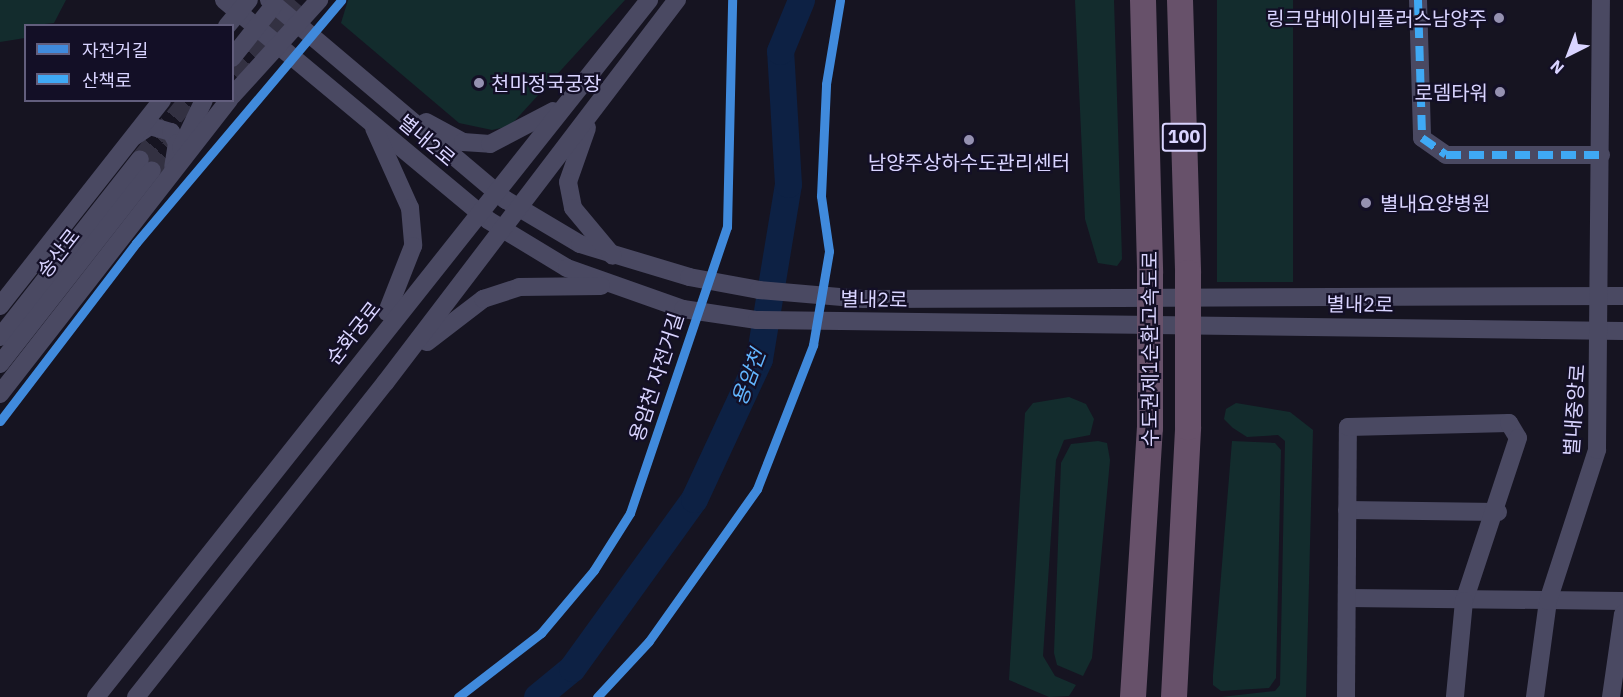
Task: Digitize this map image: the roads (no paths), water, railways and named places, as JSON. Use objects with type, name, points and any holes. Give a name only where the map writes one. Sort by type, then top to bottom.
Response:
[{"type":"highway","name":"수도권제1순환고속도로","points":[[1133,697],[1150,428],[1150,273],[1143,0]]},
{"type":"highway","name":"수도권제1순환고속도로","points":[[1174,697],[1188,427],[1188,273],[1180,0]]},
{"type":"street","name":"별내2로","points":[[225,0],[372,124],[503,229],[567,268],[658,302],[757,320],[1623,331]]},
{"type":"street","points":[[234,94],[319,0]]},
{"type":"street","name":"순화궁로","points":[[96,697],[366,352],[649,0]]},
{"type":"street","points":[[1418,0],[1422,138],[1446,155],[1601,154]]},
{"type":"street","name":"별내중앙로","points":[[1535,697],[1548,602],[1597,450],[1602,296],[1601,0]]},
{"type":"street","name":"별내2로","points":[[271,2],[519,208],[580,244],[614,257],[667,271],[759,290],[863,299],[1623,296]]},
{"type":"street","points":[[234,56],[257,27],[271,2]]},
{"type":"street","points":[[136,697],[394,372],[673,4]]},
{"type":"street","points":[[395,106],[463,142],[490,144],[520,132],[569,100]]},
{"type":"street","points":[[0,306],[160,102]]},
{"type":"street","points":[[174,164],[203,102]]},
{"type":"street","points":[[0,394],[174,164],[227,102]]},
{"type":"street","points":[[593,112],[568,182],[573,208],[614,257]]},
{"type":"street","points":[[366,352],[403,284],[413,246],[410,208],[372,124]]},
{"type":"street","points":[[132,138],[150,126],[162,128],[177,142],[174,164]]},
{"type":"street","name":"송산로","points":[[0,337],[146,164],[0,364]]},
{"type":"street","points":[[394,372],[483,299],[519,287],[618,287]]},
{"type":"street","points":[[1346,697],[1348,427],[1509,423],[1518,438],[1498,512],[1464,601],[1455,697]]},
{"type":"street","points":[[1347,510],[1498,512]]},
{"type":"street","points":[[1347,598],[1548,602],[1623,601]]},
{"type":"street","points":[[1611,697],[1623,614]]},
{"type":"waterway","name":"용암천","points":[[537,697],[572,668],[694,499],[759,359],[788,184],[780,51],[801,0]]},
{"type":"tunnel","points":[[234,71],[295,0]]},
{"type":"tunnel","points":[[140,159],[186,102]]},
{"type":"tunnel","points":[[152,170],[182,134]]},
{"type":"place","name":"링크맘베이비플러스남양주","points":[[1499,18]]},
{"type":"place","name":"천마정국궁장","points":[[479,83]]},
{"type":"place","name":"로뎀타워","points":[[1500,92]]},
{"type":"place","name":"남양주상하수도관리센터","points":[[969,140]]},
{"type":"place","name":"별내요양병원","points":[[1366,203]]}]
